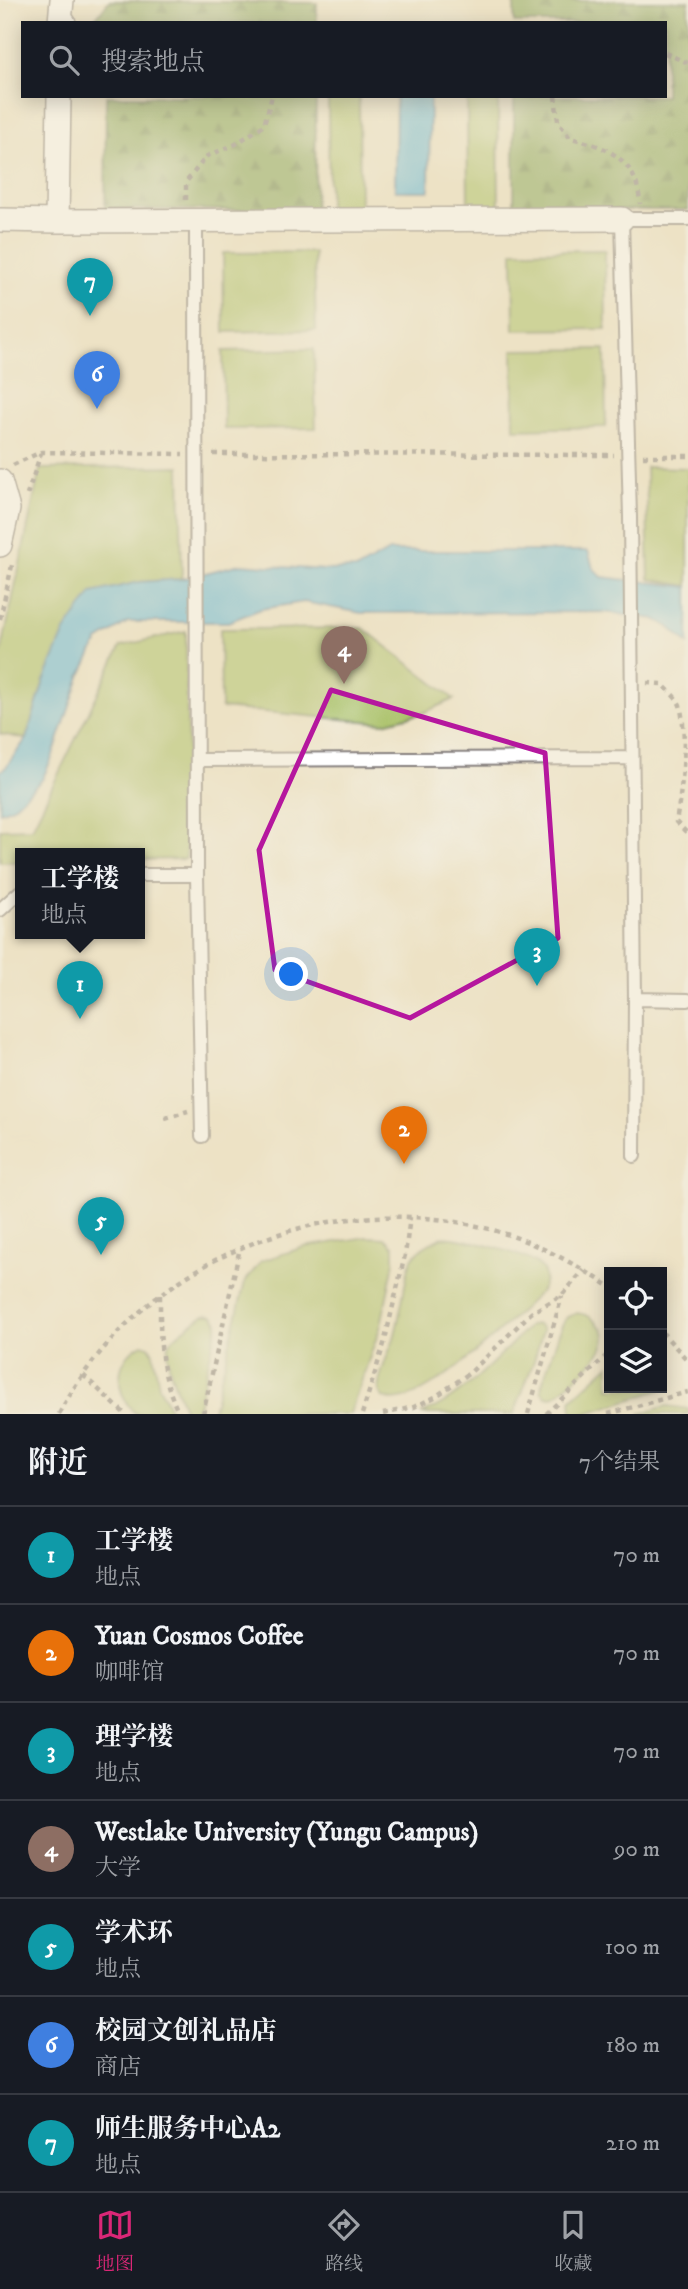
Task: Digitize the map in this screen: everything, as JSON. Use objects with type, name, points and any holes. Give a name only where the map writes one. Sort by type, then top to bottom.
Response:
[{"type":"street","points":[[62,0],[62,21]]},
{"type":"street","points":[[57,220],[59,98]]},
{"type":"street","points":[[0,220],[631,219]]},
{"type":"street","points":[[0,545],[9,509],[5,474]]},
{"type":"lane","points":[[634,1156],[635,999],[628,455],[631,219],[688,219]]},
{"type":"lane","points":[[191,221],[197,454],[197,875],[202,1136]]},
{"type":"lane","points":[[197,760],[632,758]]},
{"type":"lane","points":[[145,875],[197,875]]},
{"type":"lane","points":[[0,910],[15,896]]},
{"type":"lane","points":[[635,999],[688,1000]]},
{"type":"path","points":[[667,54],[688,63]]},
{"type":"path","points":[[191,221],[186,182],[207,156],[236,144],[264,125],[271,98]]},
{"type":"path","points":[[555,98],[558,121],[570,138],[591,142],[619,156],[625,164],[639,196],[631,219]]},
{"type":"path","points":[[5,474],[41,452],[688,456]]},
{"type":"path","points":[[631,681],[662,684],[679,704],[684,734],[683,780],[676,822],[688,834]]},
{"type":"path","points":[[59,1414],[83,1375],[118,1332],[160,1294],[199,1268],[241,1247],[268,1236],[324,1222],[382,1216],[471,1225],[501,1232],[539,1247],[604,1283]]},
{"type":"path","points":[[362,1414],[387,1332],[405,1255],[410,1217]]},
{"type":"path","points":[[204,1414],[241,1247]]},
{"type":"path","points":[[383,1414],[414,1407],[435,1397],[471,1372],[531,1313],[562,1295],[584,1270]]},
{"type":"path","points":[[160,1294],[161,1362],[179,1414]]},
{"type":"path","points":[[528,1414],[562,1295]]},
{"type":"path","points":[[667,1338],[688,1362]]},
{"type":"path","points":[[546,1414],[604,1358]]},
{"type":"path","points":[[83,1375],[125,1414]]},
{"type":"path","points":[[608,1414],[688,1392]]},
{"type":"highlighted area","points":[[331,690],[545,753],[558,938],[410,1018],[275,970],[259,850]]},
{"type":"green space","points":[[109,1],[317,3],[317,21],[94,20]]},
{"type":"green space","points":[[514,1],[688,1],[688,210],[514,210],[514,98],[667,98],[667,21],[514,21]]},
{"type":"green space","points":[[106,98],[316,98],[315,211],[105,209]]},
{"type":"green space","points":[[328,98],[359,98],[360,211],[329,211]]},
{"type":"green space","points":[[467,98],[498,98],[499,211],[468,211]]},
{"type":"green space","points":[[605,250],[606,329],[514,330],[513,251]]},
{"type":"green space","points":[[314,252],[316,330],[224,332],[223,253]]},
{"type":"green space","points":[[314,349],[316,428],[224,429],[223,351]]},
{"type":"green space","points":[[605,349],[606,427],[514,429],[513,350]]},
{"type":"green space","points":[[180,466],[182,579],[139,582],[44,681],[26,739],[0,734],[0,658],[40,469]]},
{"type":"green space","points":[[646,467],[688,468],[688,586],[649,579]]},
{"type":"green space","points":[[363,628],[454,699],[423,713],[384,723],[221,708],[220,629]]},
{"type":"green space","points":[[186,631],[186,859],[145,860],[145,848],[15,848],[15,862],[0,862],[0,829],[32,828],[121,646]]},
{"type":"green space","points":[[367,1237],[385,1238],[394,1247],[394,1263],[381,1325],[350,1414],[212,1414],[245,1282],[261,1261],[304,1247]]},
{"type":"green space","points":[[442,1237],[465,1240],[526,1258],[543,1270],[543,1286],[490,1340],[443,1378],[400,1399],[384,1398],[379,1390],[380,1378],[396,1331],[412,1259],[426,1246]]},
{"type":"green space","points":[[577,1313],[587,1315],[604,1333],[604,1343],[593,1361],[559,1393],[552,1397],[546,1396],[541,1391],[542,1384],[567,1317]]},
{"type":"green space","points":[[204,1315],[213,1316],[218,1323],[198,1406],[196,1411],[191,1413],[185,1411],[175,1385],[169,1365],[169,1347],[179,1333]]},
{"type":"green space","points":[[535,1324],[543,1330],[514,1414],[421,1414],[465,1387],[529,1326]]},
{"type":"green space","points":[[142,1344],[149,1346],[153,1353],[159,1386],[172,1414],[136,1414],[124,1397],[120,1378],[122,1368],[126,1359]]},
{"type":"green space","points":[[667,1363],[670,1372],[667,1384]]},
{"type":"green space","points":[[604,1370],[604,1393],[651,1393],[584,1414],[575,1414],[572,1411],[571,1400]]},
{"type":"green space","points":[[667,1406],[688,1409],[688,1414],[639,1414]]},
{"type":"water","points":[[396,98],[430,98],[429,191],[395,191]]},
{"type":"water","points":[[389,551],[588,551],[593,568],[602,577],[688,587],[688,644],[655,619],[604,612],[361,613],[304,602],[261,609],[228,622],[128,622],[98,641],[80,677],[42,780],[13,807],[0,812],[0,771],[6,767],[26,739],[44,681],[65,631],[92,593],[139,582],[182,579],[240,564],[325,570],[357,569]]},
{"type":"place","name":"师生服务中心A2","points":[[90,316]]},
{"type":"place","name":"校园文创礼品店","points":[[97,409]]},
{"type":"place","name":"Westlake University (Yungu Campus)","points":[[344,684]]},
{"type":"place","name":"理学楼","points":[[537,986]]},
{"type":"place","name":"工学楼","points":[[80,1019]]},
{"type":"place","name":"Yuan Cosmos Coffee","points":[[404,1164]]},
{"type":"place","name":"学术环","points":[[101,1255]]}]
